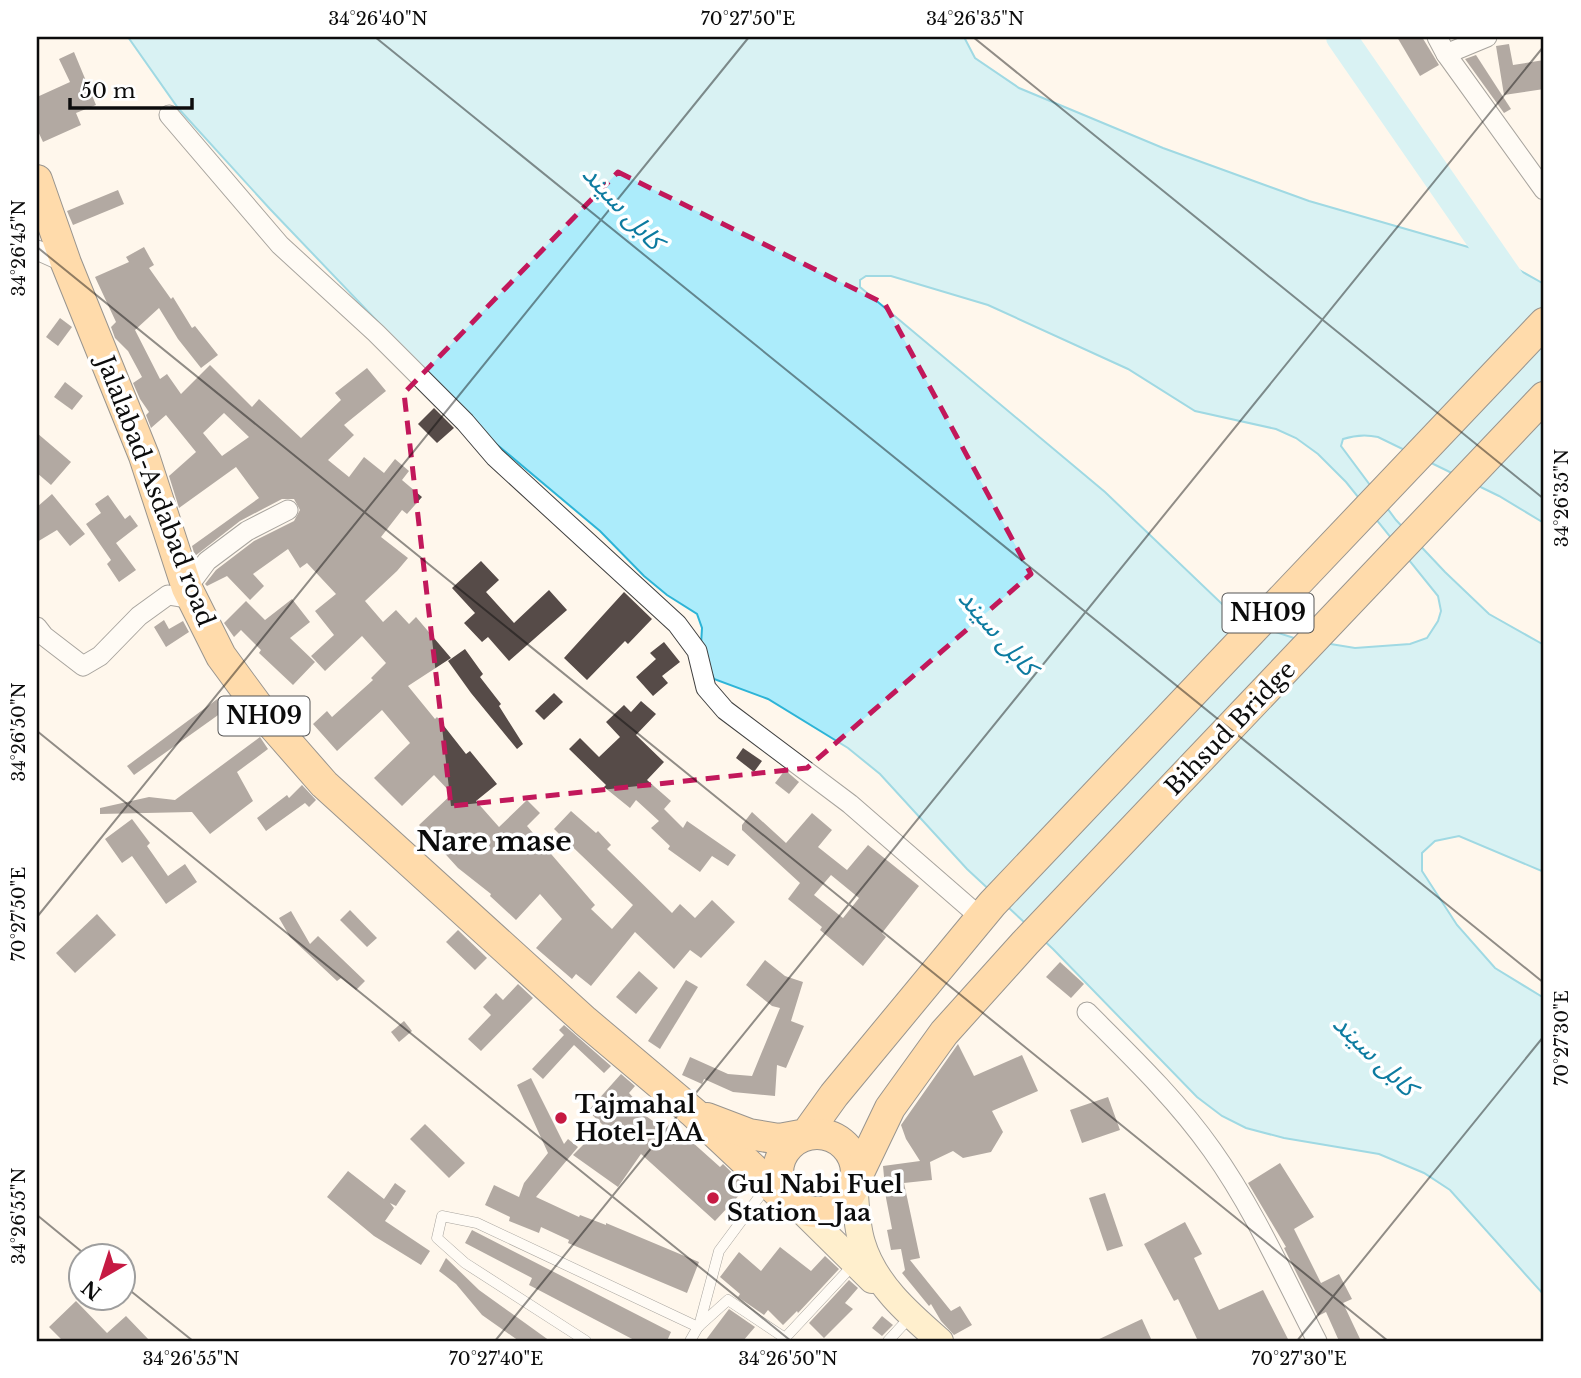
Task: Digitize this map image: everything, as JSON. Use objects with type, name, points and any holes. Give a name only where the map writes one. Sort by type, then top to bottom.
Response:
[{"type":"main road","name":"Jalalabad-Asdabad road","points":[[37,180],[66,262],[144,456],[190,594],[220,656],[268,720],[324,783],[585,1021],[694,1114]]},
{"type":"main road","name":"NH09","points":[[784,1195],[778,1172],[786,1149],[806,1134],[834,1095],[862,1065],[986,911],[1544,323]]},
{"type":"main road","name":"Bihsud Bridge","points":[[854,1183],[890,1108],[944,1033],[1031,937],[1544,397]]},
{"type":"main road","name":"NH09","points":[[694,1114],[748,1134],[779,1139],[806,1134],[829,1136],[848,1150],[856,1172],[854,1183],[842,1203],[832,1209],[808,1211],[784,1195],[694,1114]]},
{"type":"main road","points":[[854,1183],[862,1244],[874,1272],[907,1311]]},
{"type":"main road","points":[[784,1195],[940,1341]]},
{"type":"street","points":[[1487,37],[1441,46],[1544,190]]},
{"type":"street","points":[[169,115],[280,245],[376,333],[465,422],[495,457],[677,624],[698,650],[706,688],[725,710],[986,911]]},
{"type":"street","points":[[37,250],[66,262]]},
{"type":"street","points":[[37,627],[44,636],[83,666],[100,656],[139,616],[168,595],[190,594],[207,561],[247,531],[288,510]]},
{"type":"street","points":[[1087,1012],[1153,1077],[1212,1150],[1253,1216],[1317,1341]]},
{"type":"lane","points":[[690,1341],[698,1326],[719,1251],[784,1195]]},
{"type":"lane","points":[[586,1341],[465,1262],[437,1238],[442,1216],[477,1223],[698,1326]]},
{"type":"lane","points":[[698,1326],[728,1300],[785,1338],[855,1264]]},
{"type":"lane","points":[[888,1341],[907,1311]]},
{"type":"highlighted area","points":[[618,172],[885,304],[1031,574],[807,768],[451,806],[404,393]]},
{"type":"water","name":"کابل سيند","points":[[128,37],[964,37],[975,58],[1019,88],[1163,148],[1309,201],[1489,253],[1544,284],[1544,523],[1499,496],[1378,437],[1364,435],[1343,439],[1341,446],[1396,520],[1445,572],[1489,614],[1544,645],[1544,872],[1459,836],[1435,841],[1422,853],[1422,871],[1457,925],[1495,968],[1544,998],[1544,1295],[1450,1190],[1424,1173],[1379,1154],[1284,1138],[1246,1128],[1222,1116],[1197,1097],[1053,949],[967,869],[880,774],[848,748],[768,699],[714,679],[701,645],[702,628],[697,614],[644,576],[600,531],[489,438],[270,209],[178,108]],"holes":[[[866,276],[891,276],[988,305],[1128,369],[1195,411],[1276,429],[1296,438],[1318,454],[1346,482],[1438,596],[1441,611],[1427,638],[1410,644],[1355,648],[1294,638],[1266,629],[1222,604],[1105,492],[860,287],[860,280]]]},
{"type":"building","points":[[1397,37],[1422,37],[1439,65],[1420,76]]},
{"type":"building","points":[[1509,44],[1513,65],[1544,60],[1544,89],[1504,95],[1496,46]]},
{"type":"building","points":[[74,52],[96,105],[76,113],[81,125],[43,142],[37,129],[37,97],[70,82],[59,59]]},
{"type":"building","points":[[1476,55],[1511,109],[1504,113],[1465,59]]},
{"type":"building","points":[[118,190],[124,204],[73,225],[67,211]]},
{"type":"building","points":[[144,247],[154,265],[149,268],[171,299],[173,297],[192,328],[195,326],[218,355],[201,368],[178,339],[159,308],[135,330],[160,379],[167,374],[181,394],[210,365],[252,407],[259,399],[301,438],[341,400],[335,393],[367,368],[386,391],[344,425],[354,435],[328,460],[349,477],[364,457],[384,473],[395,459],[409,471],[402,480],[422,497],[407,514],[402,510],[381,537],[408,558],[365,601],[383,622],[396,610],[409,624],[416,617],[451,658],[408,686],[466,754],[470,751],[497,784],[476,801],[499,827],[527,800],[540,813],[527,826],[595,905],[591,909],[612,929],[633,905],[554,829],[571,811],[596,833],[598,831],[611,845],[607,849],[672,913],[680,904],[695,918],[712,900],[735,922],[701,958],[690,950],[674,969],[635,932],[591,986],[576,974],[572,979],[536,948],[562,919],[540,894],[516,920],[490,896],[491,894],[458,868],[419,825],[452,794],[434,775],[402,806],[374,778],[410,743],[382,710],[337,751],[313,724],[327,711],[332,717],[373,680],[371,678],[386,663],[362,636],[325,671],[311,656],[334,635],[315,611],[336,594],[307,563],[300,568],[288,549],[253,574],[264,586],[250,600],[227,576],[207,586],[205,584],[216,570],[254,541],[294,521],[300,510],[294,499],[282,499],[240,521],[195,556],[192,546],[259,498],[236,467],[179,508],[169,476],[196,452],[166,415],[151,428],[146,415],[149,412],[133,383],[142,377],[128,351],[115,338],[111,327],[116,322],[95,277],[129,262],[126,257]],"holes":[[[224,413],[249,437],[222,456],[203,433]]]},
{"type":"building","points":[[60,318],[72,327],[58,346],[46,337]]},
{"type":"building","points":[[65,382],[83,396],[72,410],[54,397]]},
{"type":"building","points":[[434,408],[454,428],[437,443],[418,424]]},
{"type":"building","points":[[37,433],[71,462],[51,485],[37,473]]},
{"type":"building","points":[[52,494],[85,534],[70,546],[57,530],[37,542],[37,507]]},
{"type":"building","points":[[108,495],[125,519],[130,515],[138,526],[116,543],[136,570],[119,582],[107,564],[111,560],[86,524],[101,513],[95,504]]},
{"type":"building","points":[[481,561],[499,580],[486,592],[514,623],[549,590],[567,610],[509,661],[488,637],[482,642],[464,623],[475,613],[452,588]]},
{"type":"building","points":[[624,592],[652,619],[628,644],[625,641],[587,680],[564,658]]},
{"type":"building","points":[[292,599],[310,622],[290,638],[315,662],[293,685],[259,653],[261,650],[241,630],[234,637],[224,623],[246,601],[265,620]]},
{"type":"building","points":[[164,620],[169,629],[183,621],[189,632],[166,647],[154,627]]},
{"type":"building","points":[[664,642],[680,662],[662,676],[668,683],[653,696],[636,677],[656,659],[650,653]]},
{"type":"building","points":[[465,649],[483,674],[480,677],[501,704],[499,706],[523,744],[517,749],[448,661]]},
{"type":"building","points":[[554,693],[563,702],[544,720],[535,711]]},
{"type":"building","points":[[220,697],[228,708],[134,775],[127,766]]},
{"type":"building","points":[[641,701],[656,714],[636,735],[664,762],[647,780],[671,801],[664,809],[683,828],[687,821],[736,855],[728,866],[712,856],[700,872],[668,849],[670,846],[651,828],[659,821],[636,800],[630,808],[604,787],[606,785],[569,749],[580,738],[599,757],[620,737],[606,722],[624,705],[631,712]]},
{"type":"building","points":[[260,737],[268,749],[237,772],[253,801],[210,834],[192,812],[100,814],[100,808],[149,797],[175,800]]},
{"type":"building","points":[[743,748],[762,761],[754,772],[736,758]]},
{"type":"building","points":[[785,770],[799,782],[789,794],[775,783]]},
{"type":"building","points":[[302,785],[316,800],[309,807],[305,803],[266,831],[257,818],[287,795],[289,798]]},
{"type":"building","points":[[752,812],[786,843],[812,813],[832,830],[818,847],[847,870],[868,845],[919,886],[882,933],[886,937],[863,966],[788,899],[800,883],[742,830],[742,825]],"holes":[[[831,875],[859,898],[843,918],[814,895]]]},
{"type":"building","points":[[132,819],[150,843],[147,846],[168,876],[185,864],[197,882],[166,904],[132,856],[122,863],[105,839]]},
{"type":"building","points":[[350,910],[377,938],[367,947],[340,920]]},
{"type":"building","points":[[291,911],[310,944],[318,936],[365,981],[356,990],[341,978],[337,981],[290,937],[279,918]]},
{"type":"building","points":[[97,914],[116,935],[75,973],[56,953]]},
{"type":"building","points":[[458,930],[487,958],[475,970],[446,942]]},
{"type":"building","points":[[765,960],[785,976],[803,982],[791,1021],[804,1026],[786,1068],[777,1065],[775,1096],[733,1092],[704,1079],[702,1084],[682,1075],[690,1057],[728,1074],[752,1076],[780,1008],[772,1006],[746,985]]},
{"type":"building","points":[[1060,962],[1084,984],[1071,998],[1046,977]]},
{"type":"building","points":[[639,971],[658,988],[636,1014],[616,997]]},
{"type":"building","points":[[686,980],[698,987],[660,1049],[648,1041]]},
{"type":"building","points":[[518,984],[533,998],[481,1051],[468,1039],[491,1015],[483,1007],[496,993],[503,1000]]},
{"type":"building","points":[[404,1021],[412,1031],[399,1042],[391,1032]]},
{"type":"building","points":[[564,1025],[611,1066],[604,1073],[574,1045],[543,1079],[532,1069],[564,1035],[559,1030]]},
{"type":"building","points":[[958,1044],[974,1076],[1022,1055],[1038,1091],[992,1111],[1003,1132],[991,1152],[963,1158],[953,1151],[930,1162],[932,1180],[904,1183],[920,1258],[910,1260],[951,1311],[960,1306],[972,1325],[954,1335],[931,1304],[929,1306],[902,1273],[905,1270],[901,1249],[891,1250],[887,1230],[892,1229],[883,1166],[920,1161],[906,1139],[901,1125]]},
{"type":"building","points":[[621,1074],[635,1086],[629,1093],[640,1105],[636,1109],[677,1138],[682,1133],[720,1167],[723,1164],[750,1190],[745,1189],[715,1221],[641,1154],[618,1187],[573,1155],[603,1125],[588,1111]]},
{"type":"building","points":[[531,1078],[564,1144],[568,1139],[578,1147],[536,1197],[579,1217],[580,1215],[606,1223],[699,1262],[687,1293],[568,1243],[569,1240],[541,1227],[539,1233],[509,1221],[510,1217],[485,1205],[494,1185],[519,1197],[524,1183],[548,1153],[517,1085]]},
{"type":"building","points":[[1108,1097],[1120,1130],[1082,1143],[1070,1110]]},
{"type":"building","points":[[425,1124],[465,1163],[449,1178],[410,1139]]},
{"type":"building","points":[[1280,1163],[1314,1217],[1294,1229],[1321,1283],[1339,1274],[1352,1299],[1343,1303],[1361,1341],[1339,1341],[1326,1312],[1318,1316],[1284,1248],[1286,1247],[1248,1183]]},
{"type":"building","points":[[348,1171],[384,1199],[395,1183],[406,1191],[396,1206],[390,1203],[394,1208],[385,1221],[430,1251],[421,1265],[374,1236],[327,1197]]},
{"type":"building","points":[[1105,1193],[1123,1246],[1107,1251],[1089,1198]]},
{"type":"building","points":[[1185,1222],[1202,1254],[1194,1258],[1219,1310],[1263,1290],[1289,1341],[1198,1341],[1178,1299],[1174,1301],[1144,1244]]},
{"type":"building","points":[[472,1230],[671,1332],[667,1341],[636,1341],[529,1285],[532,1278],[465,1243]]},
{"type":"building","points":[[780,1247],[811,1271],[825,1256],[839,1269],[798,1313],[797,1311],[783,1325],[768,1310],[764,1315],[738,1297],[740,1294],[720,1277],[739,1252],[761,1271]]},
{"type":"building","points":[[446,1258],[479,1290],[550,1341],[519,1341],[482,1315],[456,1284],[439,1271]]},
{"type":"building","points":[[849,1280],[858,1288],[845,1303],[853,1309],[824,1338],[809,1323]]},
{"type":"building","points":[[729,1309],[755,1327],[743,1341],[705,1341]]},
{"type":"building","points":[[66,1311],[87,1312],[107,1333],[126,1316],[150,1341],[63,1341],[49,1327]]},
{"type":"building","points":[[882,1316],[893,1325],[882,1336],[872,1328]]},
{"type":"building","points":[[1142,1319],[1152,1341],[1095,1341]]},
{"type":"waterway","points":[[1341,37],[1512,284]]},
{"type":"place","name":"Tajmahal Hotel-JAA","points":[[561,1118]]},
{"type":"place","name":"Gul Nabi Fuel Station_Jaa","points":[[713,1198]]},
{"type":"district","name":"Nare mase","points":[[494,841]]}]
